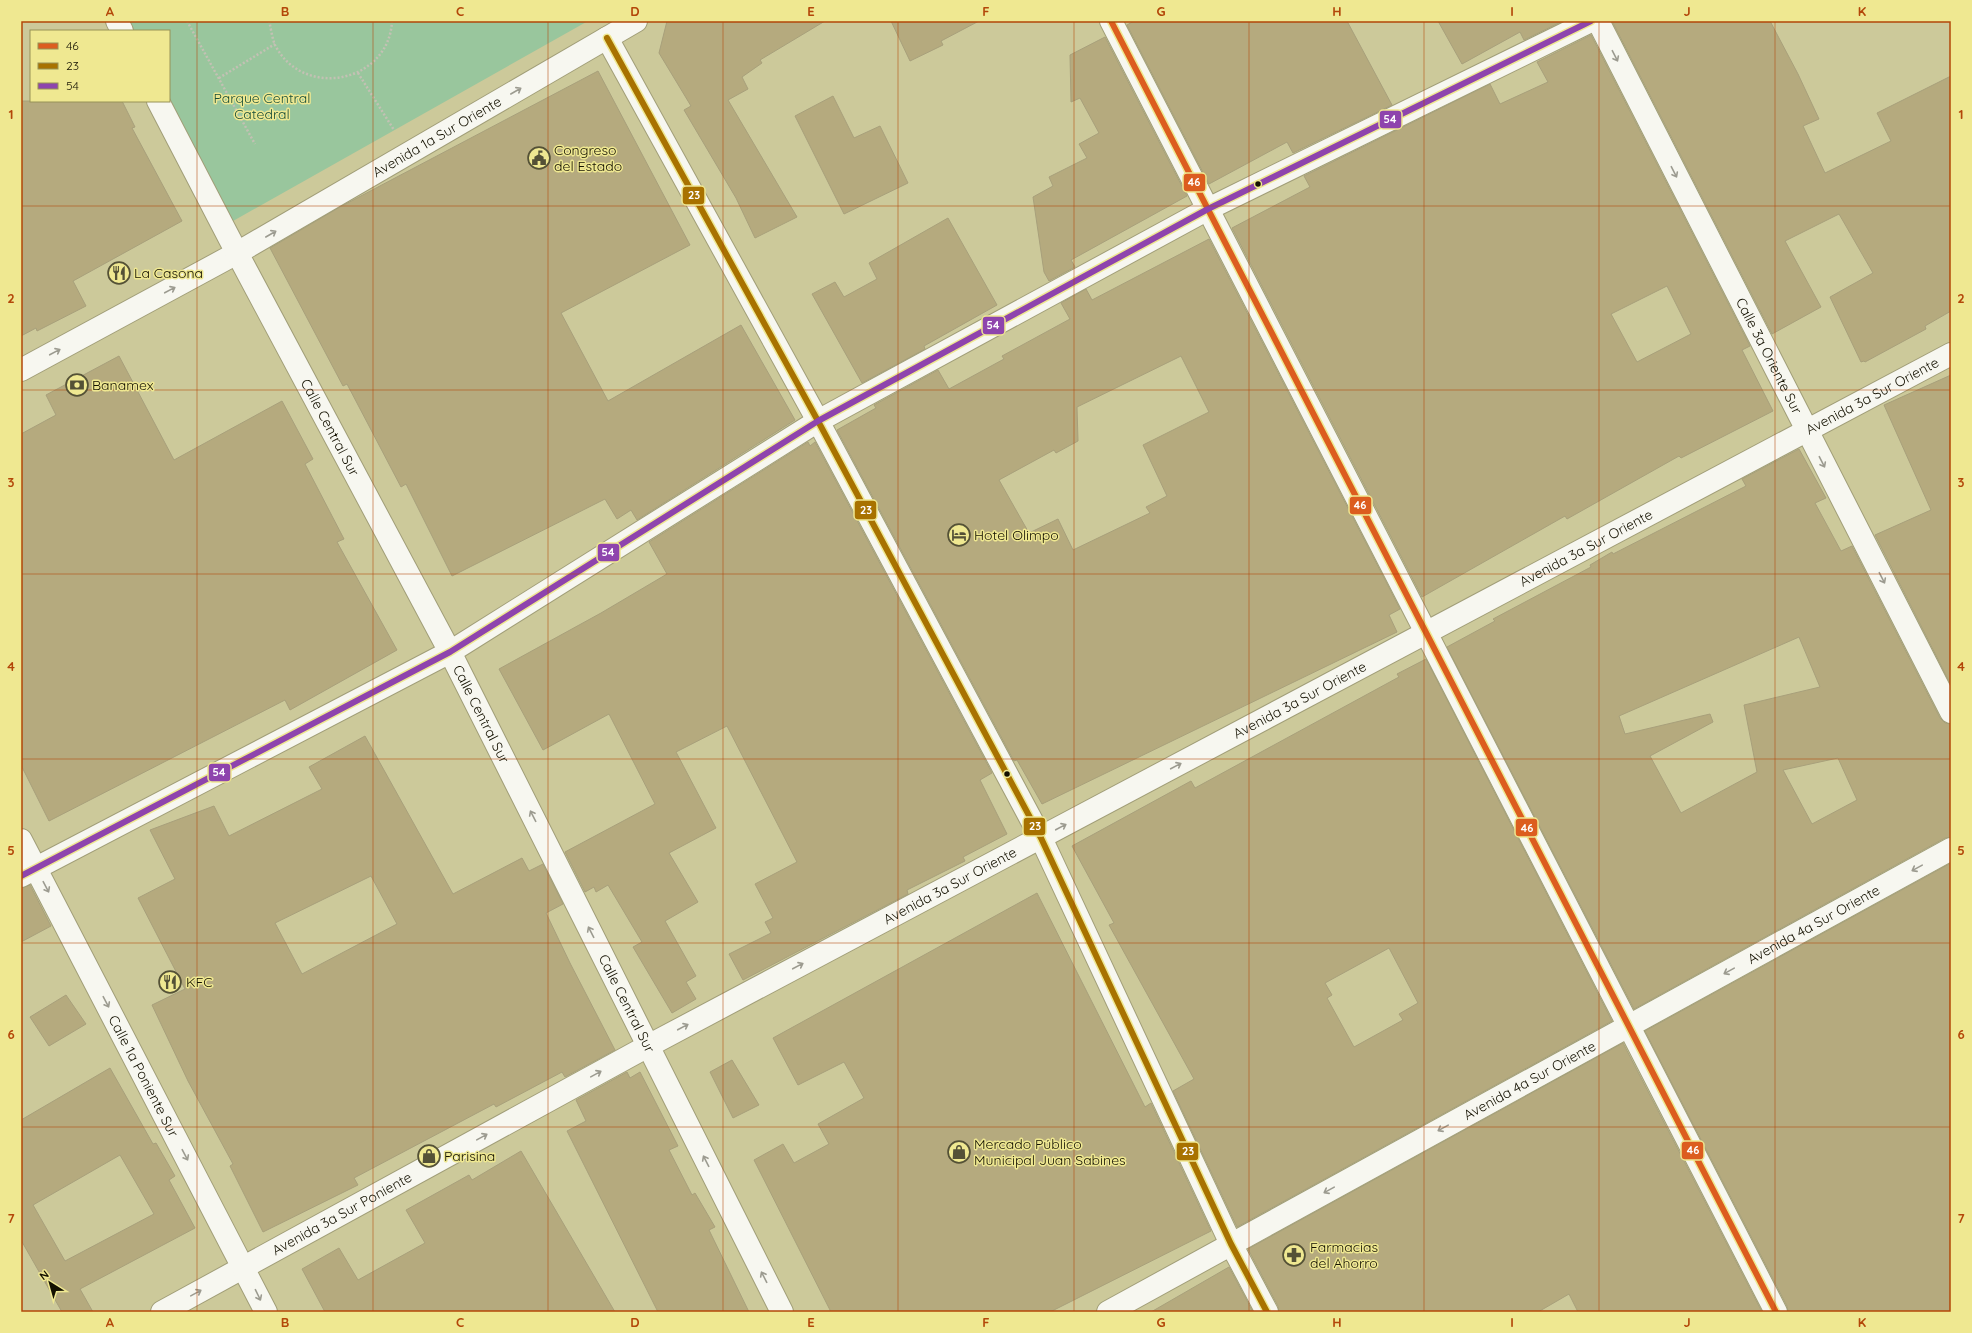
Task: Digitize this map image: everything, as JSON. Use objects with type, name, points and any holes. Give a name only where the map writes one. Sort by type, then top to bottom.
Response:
[{"type":"street","points":[[117,21],[122,30]]},
{"type":"street","name":"Avenida 1a Sur Oriente","points":[[21,370],[237,253],[636,21]]},
{"type":"street","points":[[1111,21],[1776,1312]]},
{"type":"street","points":[[28,872],[450,652],[818,421],[1208,209],[1591,21]]},
{"type":"street","name":"Calle 3a Oriente Sur","points":[[1598,21],[1806,431],[1951,712]]},
{"type":"street","points":[[607,38],[818,421],[1041,838],[1231,1244],[1267,1312]]},
{"type":"street","name":"Calle Central Sur","points":[[159,102],[237,253],[450,652],[782,1312]]},
{"type":"street","name":"Avenida 3a Sur Oriente","points":[[648,1046],[1951,354]]},
{"type":"street","name":"Calle 1a Poniente Sur","points":[[21,840],[28,872],[244,1267],[266,1312]]},
{"type":"street","name":"Avenida 4a Sur Oriente","points":[[1108,1312],[1951,849]]},
{"type":"street","name":"Avenida 3a Sur Poniente","points":[[162,1312],[648,1046]]},
{"type":"path","points":[[187,21],[255,144]]},
{"type":"path","points":[[269,21],[275,44],[289,64],[310,76],[334,79],[358,73],[379,57],[391,34],[392,21]]},
{"type":"path","points":[[218,78],[275,44]]},
{"type":"path","points":[[358,73],[408,154]]},
{"type":"green space","name":"Parque Central Catedral","points":[[121,21],[588,21],[226,225],[169,102],[170,30],[126,30]]},
{"type":"building","points":[[667,21],[825,21],[760,60],[762,63],[742,77],[748,89],[728,100],[797,217],[755,238],[736,198],[684,110],[691,106],[659,53]]},
{"type":"building","points":[[891,21],[979,21],[941,41],[943,45],[910,61]]},
{"type":"building","points":[[1134,21],[1347,21],[1392,105],[1293,153],[1287,142],[1209,184],[1127,25]]},
{"type":"building","points":[[1438,21],[1563,21],[1524,40],[1520,32],[1462,64]]},
{"type":"building","points":[[1612,21],[1770,21],[1798,74],[1819,119],[1803,126],[1825,173],[1891,141],[1877,113],[1951,76],[1951,311],[1925,326],[1926,329],[1865,362],[1861,362],[1830,297],[1873,273],[1839,214],[1785,241],[1821,307],[1772,334]]},
{"type":"building","points":[[1591,35],[1750,346],[1742,350],[1773,411],[1681,458],[1679,456],[1567,519],[1565,516],[1422,597],[1232,228],[1310,187],[1304,176],[1490,84],[1500,104],[1548,82],[1537,62]],"holes":[[[1667,286],[1691,334],[1637,362],[1611,314]]]},
{"type":"building","points":[[1105,37],[1187,196],[1071,260],[1075,267],[1049,281],[1044,272],[1033,197],[1053,186],[1049,177],[1087,158],[1079,144],[1099,133],[1080,98],[1071,102],[1070,55]]},
{"type":"building","points":[[598,71],[690,245],[561,313],[608,401],[741,325],[795,420],[637,520],[631,510],[617,519],[605,499],[452,576],[406,484],[401,487],[347,384],[343,386],[270,248],[340,207]]},
{"type":"building","points":[[833,96],[854,138],[880,126],[908,183],[844,214],[795,116]]},
{"type":"building","points":[[21,101],[122,102],[135,127],[132,128],[182,221],[73,281],[86,306],[37,331],[36,328],[21,336]]},
{"type":"building","points":[[948,218],[997,305],[924,346],[925,349],[862,383],[812,294],[835,282],[844,297],[877,279],[869,263]]},
{"type":"building","points":[[1209,239],[1400,609],[1389,615],[1397,632],[1042,804],[1017,760],[1014,761],[837,430],[876,408],[874,405],[938,370],[949,389],[1004,359],[1002,356],[1070,319],[1061,303],[1086,289],[1092,300]],"holes":[[[1181,356],[1209,412],[1143,445],[1167,496],[1146,507],[1150,513],[1073,550],[1058,519],[1029,533],[999,480],[1054,450],[1056,453],[1078,441],[1077,407]]]},
{"type":"building","points":[[119,356],[174,460],[282,401],[313,459],[305,464],[344,539],[337,542],[397,650],[290,710],[285,700],[49,821],[21,765],[21,434],[56,415],[46,395]]},
{"type":"building","points":[[1951,375],[1951,685],[1875,535],[1931,510],[1884,405]]},
{"type":"building","points":[[808,442],[810,446],[815,442],[992,773],[980,780],[1007,834],[963,857],[965,861],[907,890],[908,894],[743,980],[729,954],[771,933],[765,922],[773,918],[755,884],[797,862],[727,726],[676,752],[716,828],[669,853],[698,902],[665,921],[696,976],[686,982],[696,999],[672,1013],[633,947],[642,942],[608,885],[596,892],[594,887],[585,892],[565,852],[655,804],[609,714],[543,750],[499,669],[601,613],[667,574],[649,542]]},
{"type":"building","points":[[1799,449],[1826,498],[1815,503],[1841,551],[1852,546],[1940,718],[1945,723],[1951,724],[1951,837],[1945,838],[1634,1009],[1447,647],[1495,621],[1493,619],[1591,567],[1590,565],[1612,552],[1613,554],[1746,486],[1742,479]],"holes":[[[1799,637],[1820,687],[1744,705],[1757,772],[1681,813],[1650,756],[1713,722],[1710,714],[1625,734],[1619,716]],[[1838,758],[1857,800],[1812,824],[1783,770]]]},
{"type":"building","points":[[1426,659],[1612,1021],[1237,1227],[1173,1091],[1194,1079],[1109,925],[1114,923],[1072,846],[1191,781],[1195,788],[1399,677],[1397,674]],"holes":[[[1389,948],[1418,1003],[1399,1014],[1403,1020],[1354,1047],[1327,998],[1332,995],[1325,983]]]},
{"type":"building","points":[[365,736],[453,894],[522,858],[529,871],[543,864],[563,904],[546,913],[615,1050],[565,1077],[562,1072],[496,1107],[494,1104],[354,1178],[358,1185],[263,1232],[230,1166],[233,1164],[188,1081],[152,1005],[185,989],[138,898],[175,879],[150,830],[214,806],[229,836],[322,789],[309,767]],"holes":[[[371,876],[397,924],[302,974],[275,923]]]},
{"type":"building","points":[[1951,863],[1951,1312],[1788,1312],[1787,1306],[1645,1031]]},
{"type":"building","points":[[30,885],[51,926],[21,942],[21,888]]},
{"type":"building","name":"Mercado Público Municipal Juan Sabines","points":[[1037,893],[1145,1107],[1151,1103],[1211,1231],[1050,1312],[831,1312],[754,1160],[783,1144],[794,1163],[829,1144],[818,1124],[864,1098],[844,1062],[798,1085],[773,1038]]},
{"type":"building","points":[[66,995],[86,1024],[49,1046],[30,1017]]},
{"type":"building","points":[[1623,1043],[1762,1312],[1578,1312],[1569,1294],[1538,1312],[1279,1312],[1278,1306],[1248,1249]]},
{"type":"building","points":[[732,1060],[759,1105],[733,1118],[710,1072]]},
{"type":"building","points":[[110,1068],[153,1144],[156,1143],[175,1176],[169,1180],[195,1228],[80,1289],[93,1312],[62,1312],[21,1240],[21,1120]],"holes":[[[120,1155],[154,1214],[65,1261],[33,1205]]]},
{"type":"building","points":[[627,1072],[630,1078],[640,1072],[678,1146],[669,1150],[692,1195],[695,1193],[715,1227],[709,1230],[749,1312],[658,1312],[567,1131],[586,1121],[576,1100]]},
{"type":"building","points":[[521,1151],[615,1312],[325,1312],[302,1269],[339,1248],[358,1280],[425,1243],[406,1210],[469,1175],[472,1180]]},
{"type":"building","points":[[1229,1267],[1253,1312],[1151,1312]]},
{"type":"transit line","name":"46","points":[[1111,21],[1776,1312]]},
{"type":"transit line","name":"54","points":[[21,876],[450,652],[818,421],[1208,209],[1591,21]]},
{"type":"transit line","name":"23","points":[[607,38],[818,421],[1041,838],[1231,1244],[1267,1312]]},
{"type":"place","name":"Congreso del Estado","points":[[539,158]]},
{"type":"place","name":"La Casona","points":[[119,273]]},
{"type":"place","name":"Banamex","points":[[77,385]]},
{"type":"place","name":"Hotel Olimpo","points":[[959,535]]},
{"type":"place","name":"KFC","points":[[170,982]]},
{"type":"place","name":"Mercado Público Municipal Juan Sabines","points":[[959,1152]]},
{"type":"place","name":"Parisina","points":[[429,1156]]},
{"type":"place","name":"Farmacias del Ahorro","points":[[1294,1255]]}]
